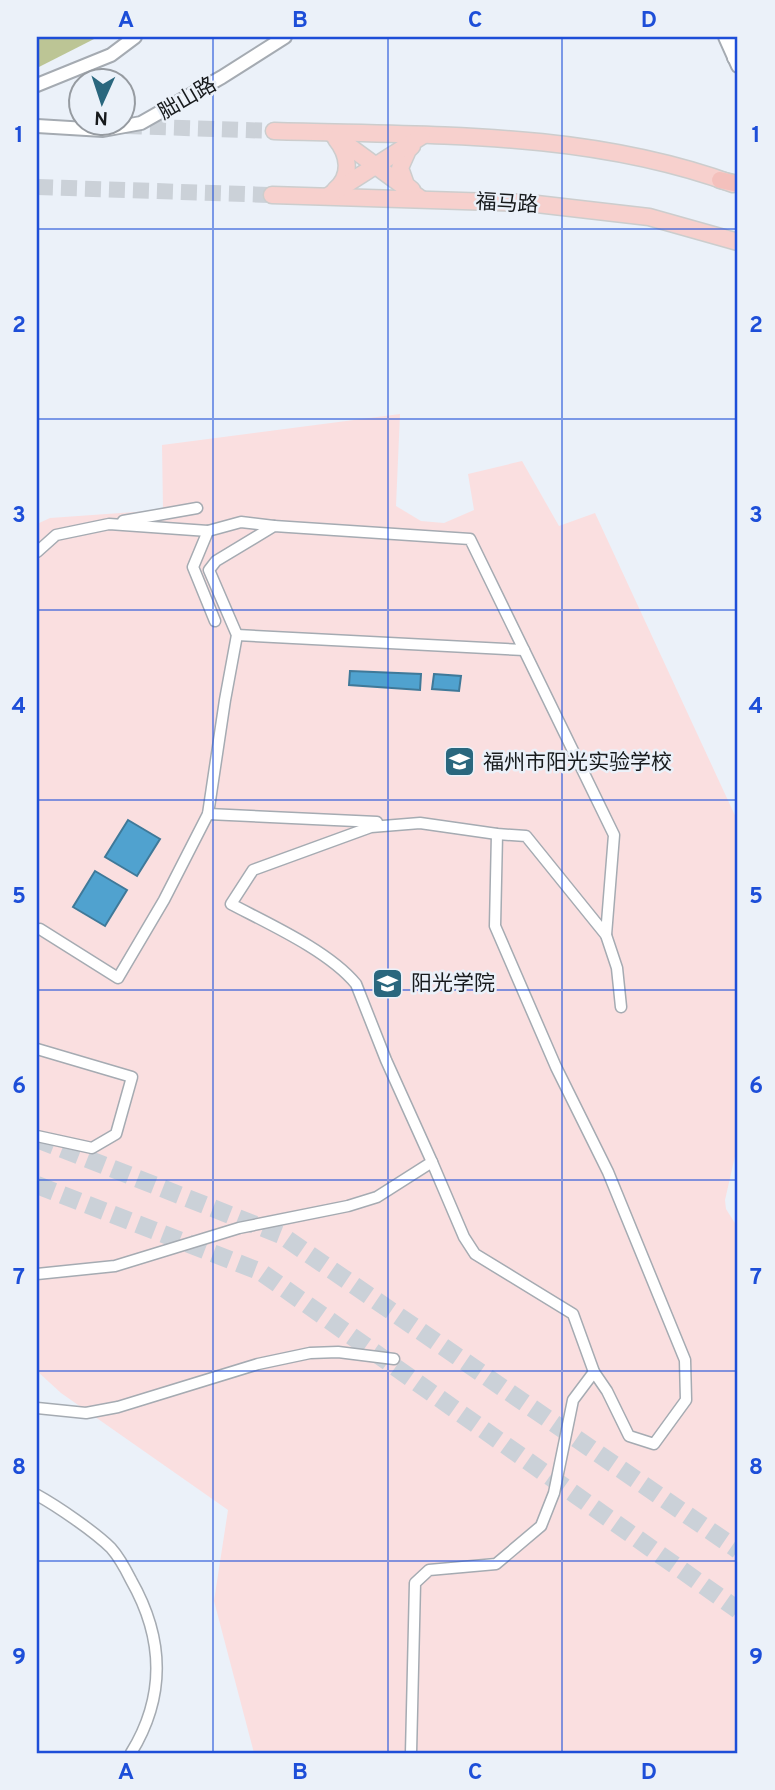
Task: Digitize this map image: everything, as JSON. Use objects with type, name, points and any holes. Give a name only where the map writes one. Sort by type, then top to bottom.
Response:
[{"type":"highway","points":[[720,180],[738,185]]},
{"type":"main road","points":[[274,131],[512,139],[573,145],[663,161],[720,180]]},
{"type":"main road","points":[[331,133],[421,199]]},
{"type":"main road","points":[[328,196],[343,183],[348,166],[344,149],[331,133]]},
{"type":"main road","points":[[328,196],[422,136]]},
{"type":"main road","points":[[421,199],[406,185],[400,168],[408,150],[422,136]]},
{"type":"main road","name":"福马路","points":[[271,195],[528,203],[649,217],[738,242]]},
{"type":"street","points":[[37,85],[111,55],[135,37]]},
{"type":"street","name":"胐山路","points":[[37,126],[103,130],[141,123],[285,37]]},
{"type":"street","points":[[716,37],[736,62]]},
{"type":"street","points":[[725,37],[736,62]]},
{"type":"street","points":[[736,37],[736,62]]},
{"type":"street","points":[[37,552],[55,535],[197,508]]},
{"type":"street","points":[[109,524],[208,531],[241,522],[470,539],[614,835],[606,935]]},
{"type":"street","points":[[38,927],[118,978],[164,900],[208,814],[237,635],[209,570],[216,561],[274,526]]},
{"type":"street","points":[[208,531],[192,567],[215,621]]},
{"type":"street","points":[[237,635],[524,650]]},
{"type":"street","points":[[208,814],[419,823],[526,836],[606,935],[617,968],[621,1007]]},
{"type":"street","points":[[419,823],[371,827],[253,870],[231,904],[324,957],[349,975],[356,984],[386,1060],[464,1237],[475,1254],[573,1314],[594,1372],[607,1391],[629,1436],[654,1444],[686,1400],[685,1360],[608,1172],[556,1067],[495,926],[498,834]]},
{"type":"street","points":[[37,1048],[132,1077],[116,1134],[92,1148],[37,1136]]},
{"type":"street","points":[[37,1274],[115,1266],[239,1228],[348,1206],[377,1197],[432,1162]]},
{"type":"street","points":[[37,1408],[78,1413],[118,1407],[258,1364],[310,1353],[338,1352],[394,1359]]},
{"type":"street","points":[[411,1753],[415,1583],[429,1570],[496,1564],[541,1526],[554,1493],[573,1400],[594,1372]]},
{"type":"street","points":[[37,1495],[54,1504],[111,1549],[142,1599],[158,1658],[153,1706],[140,1739],[131,1753]]},
{"type":"shaded area","name":"阳光学院","points":[[400,414],[396,506],[421,521],[444,523],[474,510],[468,474],[522,461],[559,526],[595,513],[738,822],[738,1143],[725,1200],[726,1209],[738,1228],[738,1753],[254,1753],[214,1601],[228,1510],[61,1393],[37,1371],[37,524],[50,518],[163,510],[162,445]]},
{"type":"green space","points":[[37,37],[98,37],[37,68]]},
{"type":"water","points":[[350,671],[421,674],[420,690],[349,685]]},
{"type":"water","points":[[434,674],[461,676],[459,691],[432,689]]},
{"type":"water","points":[[128,820],[160,839],[137,876],[105,857]]},
{"type":"water","points":[[95,871],[127,890],[105,926],[73,907]]},
{"type":"tunnel","points":[[136,126],[274,131]]},
{"type":"tunnel","points":[[37,187],[272,195]]},
{"type":"tunnel","points":[[37,1139],[281,1235],[738,1550]]},
{"type":"tunnel","points":[[37,1185],[261,1272],[738,1610]]},
{"type":"place","name":"福州市阳光实验学校","points":[[460,762]]},
{"type":"place","name":"阳光学院","points":[[388,983]]}]
